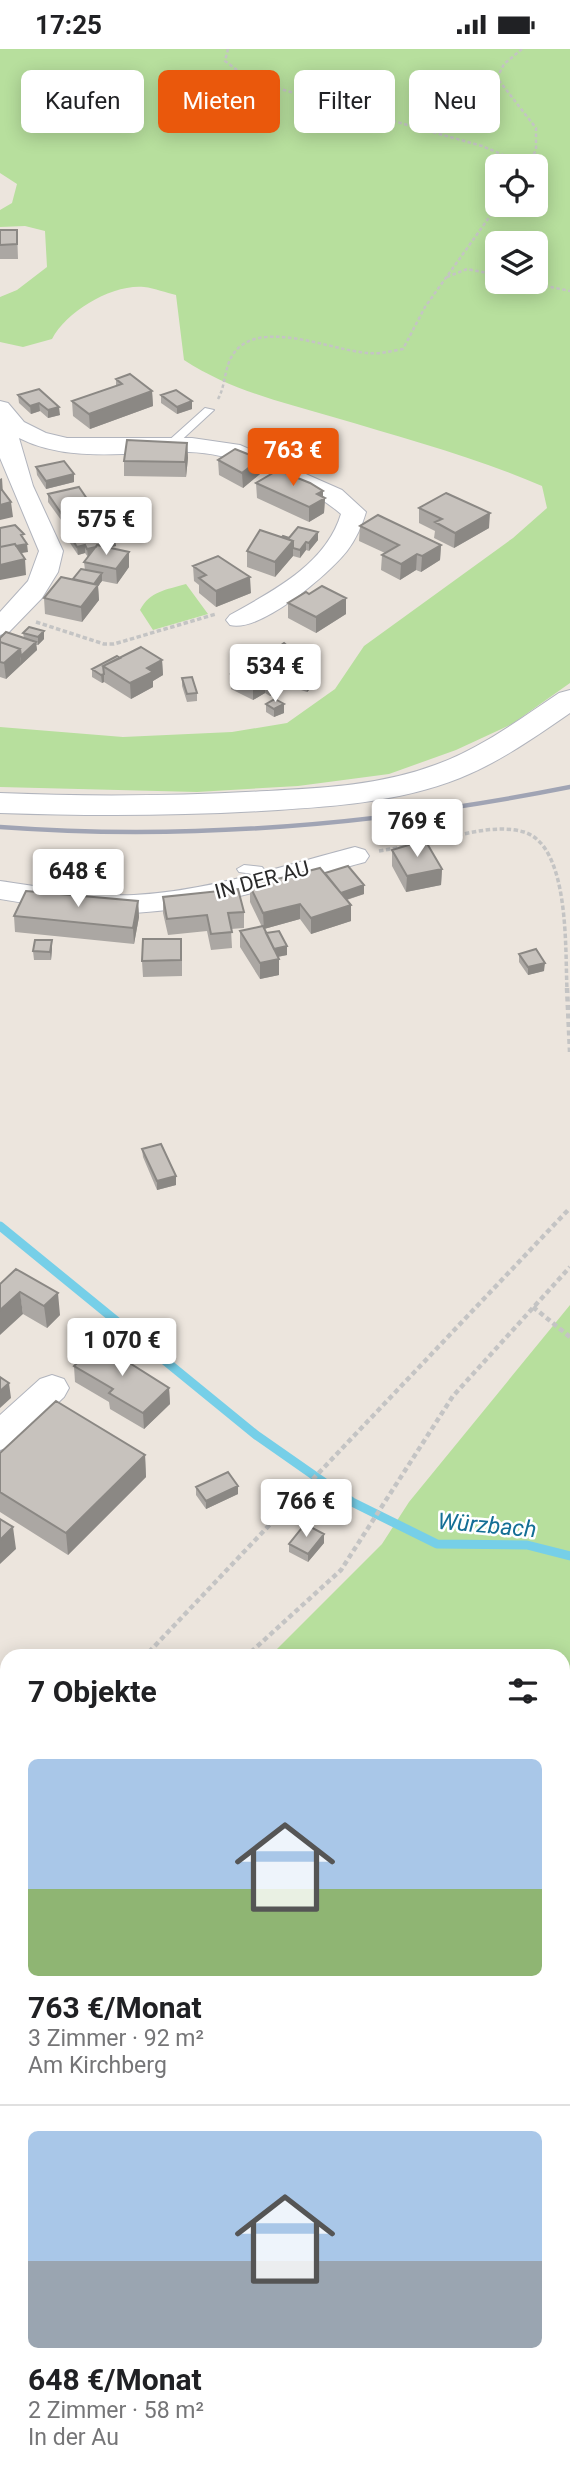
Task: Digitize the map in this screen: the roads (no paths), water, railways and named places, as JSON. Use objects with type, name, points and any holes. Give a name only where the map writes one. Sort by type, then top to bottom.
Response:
[{"type":"main road","points":[[0,803],[75,806],[219,804],[307,799],[399,785],[447,772],[481,756],[570,699]]},
{"type":"street","points":[[3,414],[35,437],[76,446],[199,444],[237,452],[334,495],[354,512],[345,534],[307,578],[239,620]]},
{"type":"street","points":[[3,414],[4,431],[18,478],[51,551],[46,573],[6,621]]},
{"type":"street","name":"IN DER AU","points":[[0,890],[79,901],[133,904],[193,897],[254,874],[355,856]]},
{"type":"street","points":[[0,1436],[51,1388]]},
{"type":"lane","points":[[170,445],[209,410]]},
{"type":"waterway","name":"Würzbach","points":[[0,1226],[256,1435],[352,1502],[437,1544],[527,1545],[570,1556]]},
{"type":"railway","points":[[0,827],[143,832],[286,826],[429,811],[570,787]]}]
